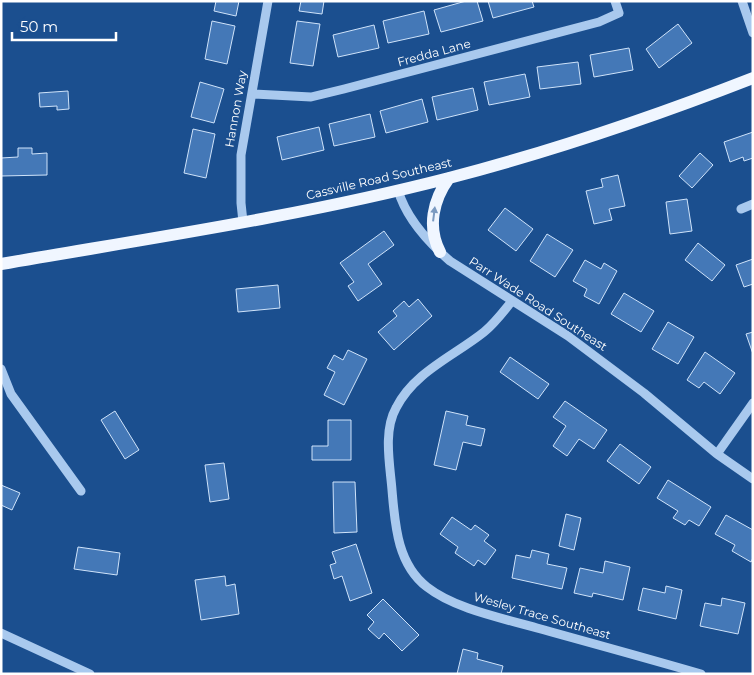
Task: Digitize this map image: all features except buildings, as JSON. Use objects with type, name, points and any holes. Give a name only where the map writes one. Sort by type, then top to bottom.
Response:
[{"type":"main road","name":"Cassville Road Southeast","points":[[1,264],[243,222],[449,178],[586,139],[753,78]]},
{"type":"main road","points":[[440,252],[433,231],[434,212],[438,196],[449,178]]},
{"type":"street","name":"Hannon Way","points":[[243,222],[240,203],[241,155],[268,1]]},
{"type":"street","name":"Fredda Lane","points":[[252,94],[311,97],[599,22],[619,13],[615,1]]},
{"type":"street","points":[[742,1],[753,33]]},
{"type":"street","name":"Parr Wade Road Southeast","points":[[398,190],[407,212],[440,252],[467,273],[568,336],[606,363],[717,454],[753,479]]},
{"type":"street","points":[[741,209],[753,204]]},
{"type":"street","name":"Wesley Trace Southeast","points":[[512,301],[500,317],[484,332],[413,384],[395,408],[389,439],[395,519],[400,548],[414,572],[426,587],[470,609],[701,674]]},
{"type":"street","points":[[1,369],[11,394],[81,492]]},
{"type":"street","points":[[717,454],[753,403]]},
{"type":"street","points":[[1,632],[90,674]]}]
